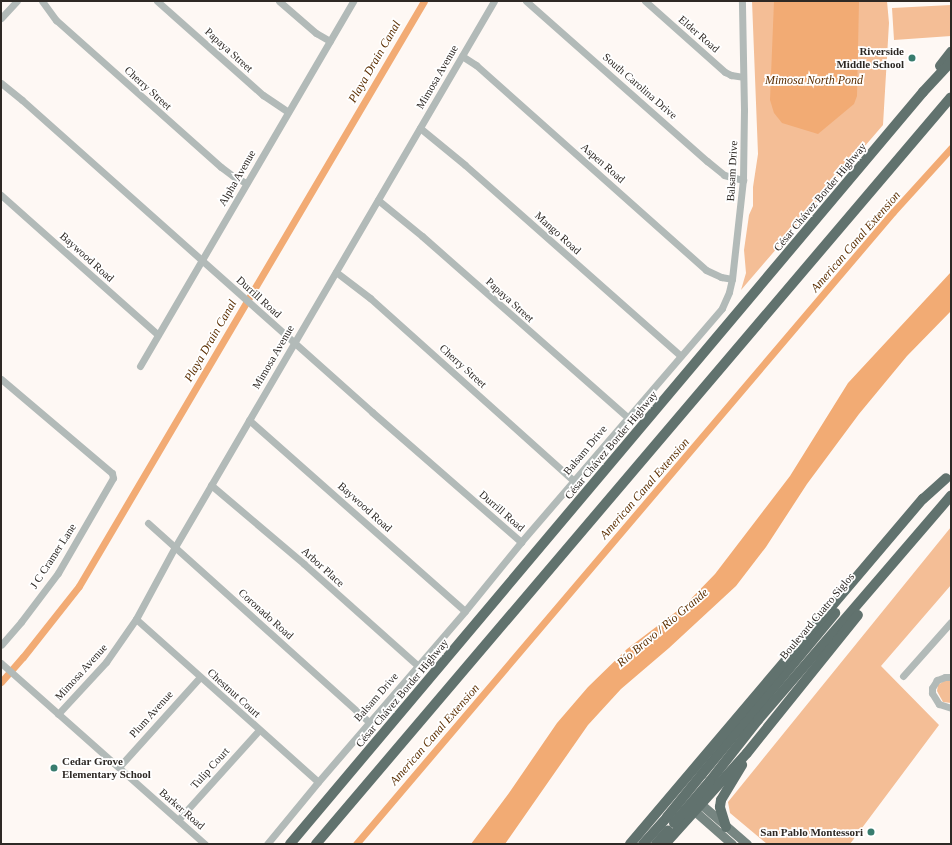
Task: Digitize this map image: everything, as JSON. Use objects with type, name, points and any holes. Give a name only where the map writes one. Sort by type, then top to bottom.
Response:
[{"type":"highway","points":[[923,92],[951,52]]},
{"type":"highway","name":"César Chávez Border Highway","points":[[290,844],[923,92],[951,62]]},
{"type":"highway","points":[[316,844],[951,97]]},
{"type":"highway","points":[[934,118],[951,101]]},
{"type":"highway","points":[[665,844],[669,820],[677,790],[923,499],[948,475]]},
{"type":"highway","name":"Boulevard Cuatro Siglos","points":[[710,780],[808,646],[948,475]]},
{"type":"highway","name":"Boulevard Cuatro Siglos","points":[[710,780],[758,720],[951,496]]},
{"type":"highway","points":[[726,827],[722,814],[721,800],[747,753],[866,605],[886,572]]},
{"type":"highway","points":[[643,844],[710,780],[747,753]]},
{"type":"highway","points":[[698,764],[702,779],[710,784],[710,780]]},
{"type":"highway","points":[[630,844],[669,820],[698,807],[710,780]]},
{"type":"highway","points":[[656,844],[669,820]]},
{"type":"main road","points":[[677,790],[747,844]]},
{"type":"main road","points":[[698,807],[732,844]]},
{"type":"street","points":[[1,18],[17,1]]},
{"type":"street","name":"Cherry Street","points":[[42,1],[56,20],[221,167],[232,176],[246,184]]},
{"type":"street","name":"Papaya Street","points":[[157,1],[263,95],[288,112]]},
{"type":"street","points":[[279,1],[316,33],[330,41]]},
{"type":"street","name":"Alpha Avenue","points":[[140,366],[353,1]]},
{"type":"street","name":"Mimosa Avenue","points":[[58,714],[106,662],[136,619],[175,547],[494,1]]},
{"type":"street","name":"South Carolina Drive","points":[[526,1],[724,175],[744,180]]},
{"type":"street","name":"Elder Road","points":[[645,1],[726,72],[731,75],[743,77]]},
{"type":"street","name":"Balsam Drive","points":[[267,844],[318,782],[465,611],[573,480],[722,308],[730,292],[744,180],[742,1]]},
{"type":"street","name":"Aspen Road","points":[[462,56],[492,80],[706,270],[721,277],[732,279]]},
{"type":"street","name":"Durrill Road","points":[[1,83],[202,260],[254,308],[521,542]]},
{"type":"street","name":"Mango Road","points":[[420,128],[465,165],[681,356]]},
{"type":"street","name":"Baywood Road","points":[[1,195],[158,335]]},
{"type":"street","name":"Papaya Street","points":[[378,200],[422,236],[627,417]]},
{"type":"street","name":"Cherry Street","points":[[336,272],[370,298],[573,480]]},
{"type":"street","name":"J C Cramer Lane","points":[[1,378],[112,473],[113,480],[58,572],[21,622],[1,645]]},
{"type":"street","name":"Baywood Road","points":[[249,420],[465,611]]},
{"type":"street","name":"Arbor Place","points":[[212,485],[304,564],[418,666]]},
{"type":"street","name":"Coronado Road","points":[[148,523],[369,722]]},
{"type":"street","name":"Chestnut Court","points":[[136,619],[318,782]]},
{"type":"street","points":[[903,676],[951,622]]},
{"type":"street","name":"Barker Road","points":[[3,665],[205,844]]},
{"type":"street","name":"Plum Avenue","points":[[119,767],[200,677]]},
{"type":"street","points":[[951,677],[942,677],[934,684],[932,688],[933,697],[936,702],[951,708]]},
{"type":"street","name":"Tulip Court","points":[[178,820],[259,730]]},
{"type":"shaded area","points":[[752,1],[887,1],[889,23],[883,125],[741,290],[746,273],[744,250],[749,215],[753,206],[753,187],[758,154]]},
{"type":"shaded area","points":[[951,5],[951,36],[894,40],[892,8]]},
{"type":"shaded area","points":[[951,527],[951,585],[881,666],[939,725],[850,844],[767,844],[730,813],[728,802]]},
{"type":"shaded area","points":[[951,680],[951,703],[943,702],[937,691],[938,685],[944,681]]},
{"type":"water","name":"Mimosa North Pond","points":[[774,1],[859,1],[857,96],[854,104],[818,134],[782,123],[774,113],[770,100]]},
{"type":"water","name":"Río Bravo / Rio Grande","points":[[951,272],[951,311],[907,356],[859,414],[807,484],[766,547],[736,586],[669,648],[621,689],[588,725],[505,844],[471,844],[509,793],[557,723],[588,687],[627,649],[685,605],[715,574],[790,476],[848,383]]},
{"type":"waterway","name":"Playa Drain Canal","points":[[1,682],[23,657],[79,586],[424,1]]},
{"type":"waterway","name":"American Canal Extension","points":[[356,844],[893,212],[951,148]]},
{"type":"place","name":"Riverside Middle School","points":[[912,58]]},
{"type":"place","name":"Cedar Grove Elementary School","points":[[54,768]]},
{"type":"place","name":"San Pablo Montessori","points":[[871,832]]}]
